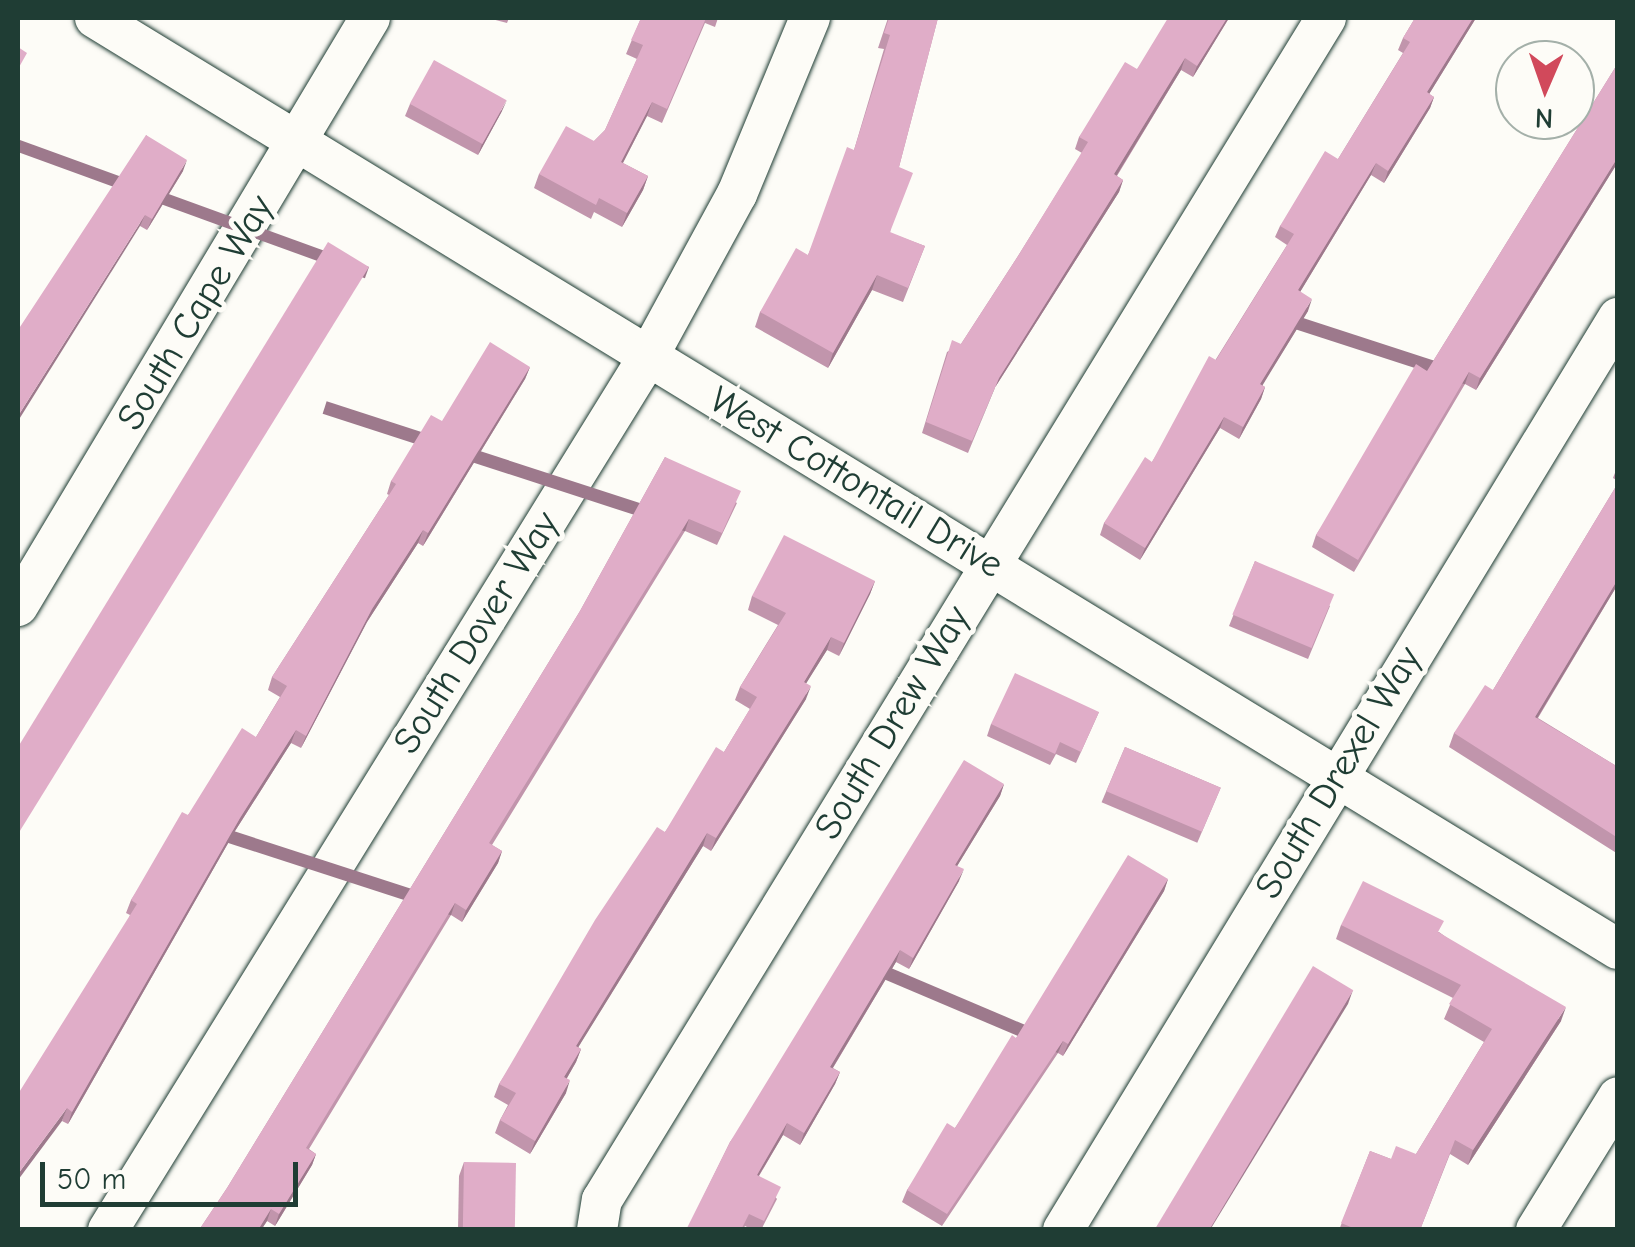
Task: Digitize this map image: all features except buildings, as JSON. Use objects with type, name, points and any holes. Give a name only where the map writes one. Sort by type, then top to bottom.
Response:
[{"type":"street","name":"West Cottontail Drive","points":[[95,18],[1618,948]]},
{"type":"street","name":"South Cape Way","points":[[18,606],[298,145],[370,18]]},
{"type":"street","name":"South Dover Way","points":[[108,1230],[648,357],[737,194],[810,18]]},
{"type":"street","name":"South Drew Way","points":[[598,1230],[602,1200],[1326,18]]},
{"type":"street","name":"South Drexel Way","points":[[1063,1230],[1618,318]]},
{"type":"street","points":[[1536,1230],[1618,1097]]}]
